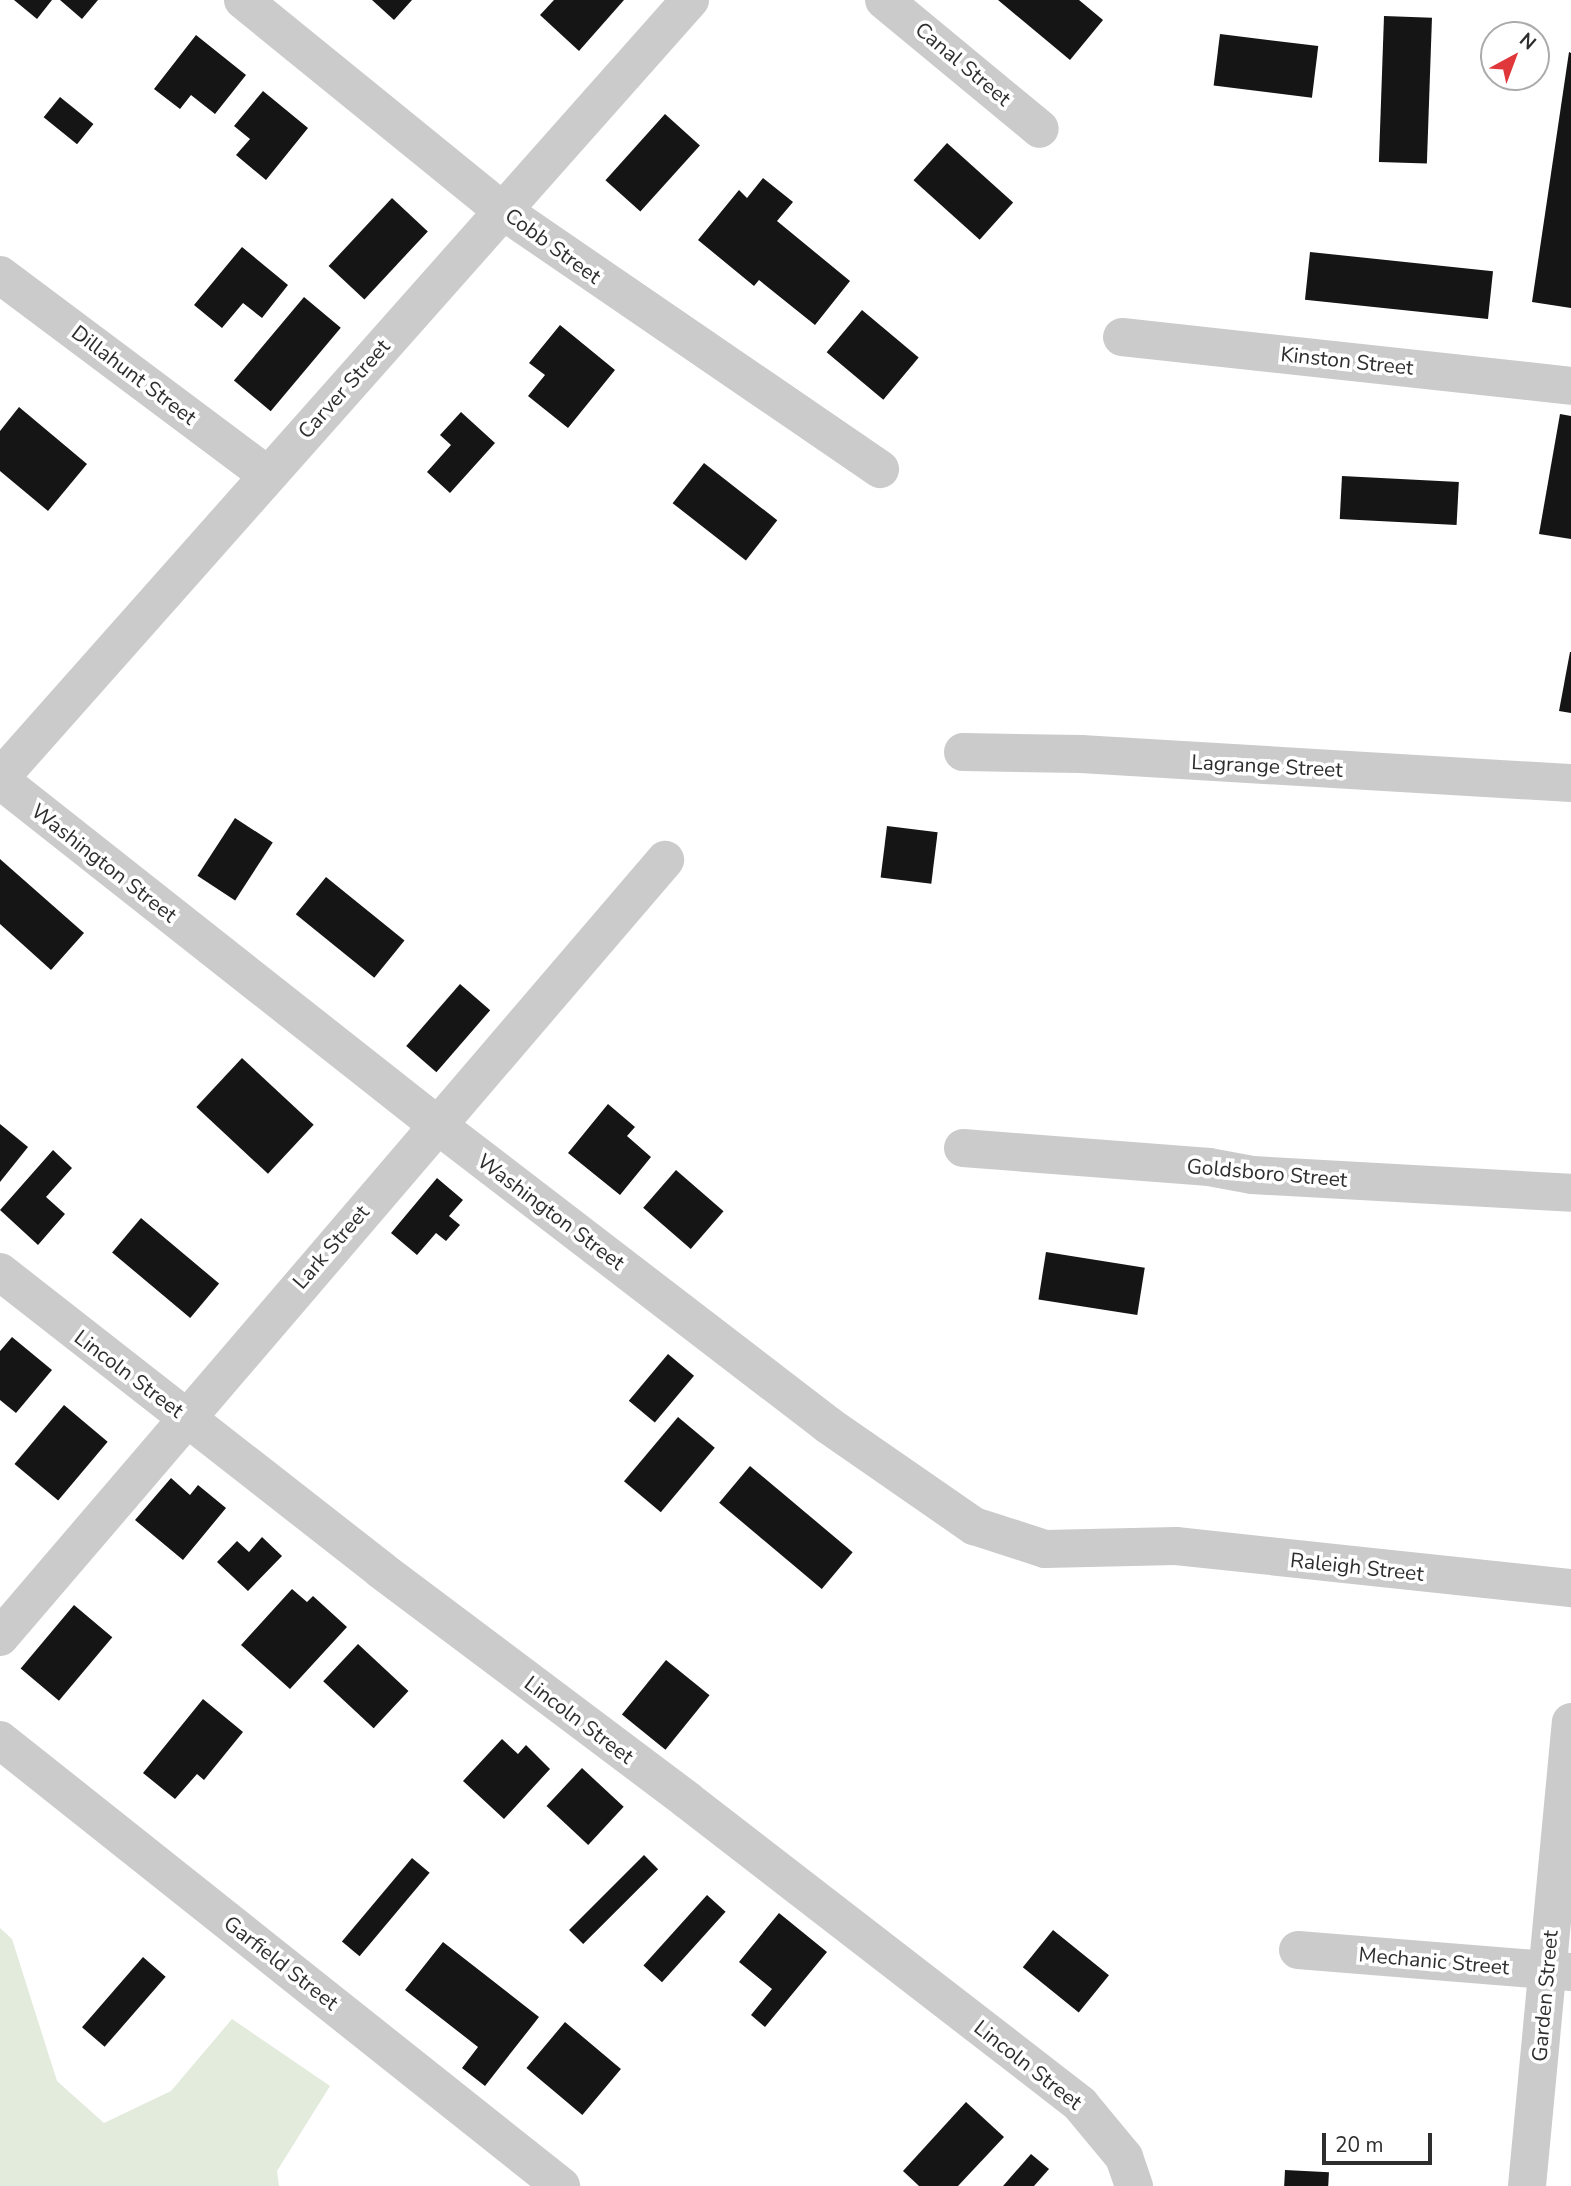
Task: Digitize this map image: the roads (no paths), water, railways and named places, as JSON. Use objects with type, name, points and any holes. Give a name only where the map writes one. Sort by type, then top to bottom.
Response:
[{"type":"street","name":"Cobb Street","points":[[243,0],[503,211],[880,469]]},
{"type":"street","name":"Carver Street","points":[[0,779],[690,0]]},
{"type":"street","name":"Canal Street","points":[[884,0],[1040,129]]},
{"type":"street","name":"Dillahunt Street","points":[[0,275],[267,475]]},
{"type":"street","name":"Kinston Street","points":[[1122,337],[1571,386]]},
{"type":"street","name":"Lagrange Street","points":[[964,752],[1081,754],[1571,783]]},
{"type":"street","name":"Washington Street","points":[[0,779],[436,1124],[948,1512],[984,1529],[1045,1549],[1143,1547]]},
{"type":"street","name":"Lark Street","points":[[0,1637],[436,1124],[665,860]]},
{"type":"street","name":"Goldsboro Street","points":[[963,1148],[1209,1167],[1252,1175],[1571,1193]]},
{"type":"street","name":"Lincoln Street","points":[[0,1272],[1080,2104],[1124,2157],[1134,2186]]},
{"type":"street","name":"Raleigh Street","points":[[1143,1547],[1215,1550],[1571,1588]]},
{"type":"street","name":"Garden Street","points":[[1527,2186],[1559,1972],[1571,1722]]},
{"type":"street","name":"Garfield Street","points":[[0,1740],[561,2186]]},
{"type":"street","name":"Mechanic Street","points":[[1297,1950],[1559,1972]]}]
